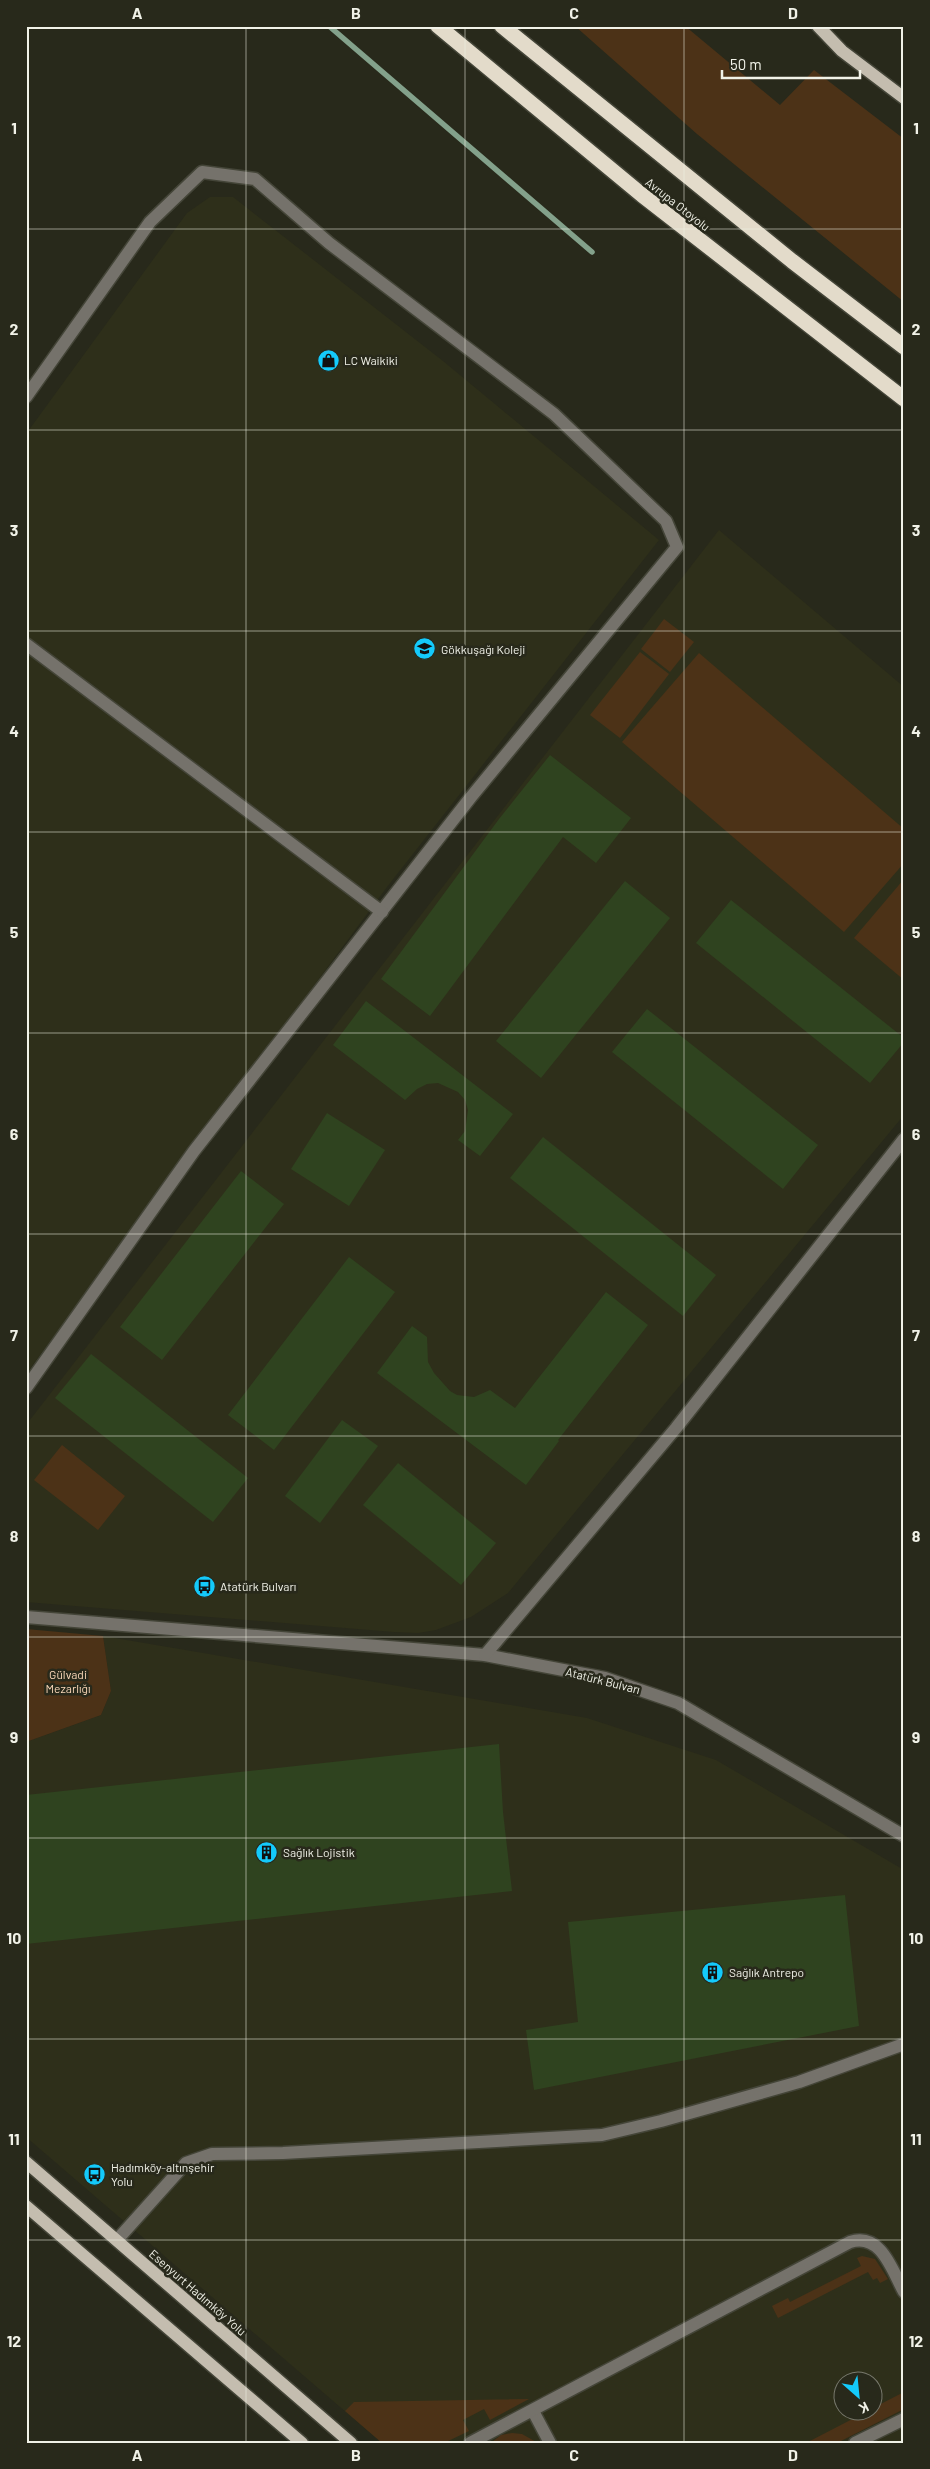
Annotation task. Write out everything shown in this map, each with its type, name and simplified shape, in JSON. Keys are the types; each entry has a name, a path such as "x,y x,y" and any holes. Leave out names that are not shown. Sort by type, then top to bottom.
{"highway":[{"name":"Avrupa Otoyolu","path":"438,26 642,195 904,399"},
{"name":"Avrupa Otoyolu","path":"502,26 784,256 904,347"}],"main road":[{"path":"818,26 842,51 904,98"},
{"name":"Esenyurt Hadımköy Yolu","path":"26,2162 351,2443"},
{"path":"26,2206 302,2443"}],"street":[{"path":"26,397 150,222 202,172 255,179 329,242 554,414 666,521 677,547 472,797 194,1151 26,1388"},
{"path":"26,644 382,912"},
{"path":"486,1655 676,1428 904,1139"},
{"name":"Atatürk Bulvarı","path":"26,1617 486,1655 605,1678 678,1703 904,1836"},
{"path":"117,2240 186,2163 212,2154 283,2154 602,2135 661,2121 799,2082 904,2044"},
{"path":"470,2443 856,2240 866,2240 878,2246 904,2292"},
{"path":"533,2411 550,2443"},
{"path":"855,2443 904,2419"}],"shaded area":[{"path":"210,197 233,197 443,361 659,540 387,887 26,1374 26,434 187,213"},
{"path":"719,530 904,687 904,1115 508,1593 471,1617 436,1630 418,1633 26,1602 26,1425"},
{"path":"103,1636 587,1718 716,1760 904,1870 904,2443 382,2443 26,2137 26,1742 101,1715 111,1691"}],"green space":[{"path":"575,26 685,26 780,105 814,70 904,139 904,302 697,134"},
{"path":"664,619 694,642 670,672 641,649"},
{"path":"640,652 669,674 620,738 590,715"},
{"path":"699,653 904,829 904,863 844,932 622,742"},
{"path":"904,879 904,980 854,938"},
{"path":"62,1445 125,1496 98,1530 34,1480"},
{"name":"Gülvadi Mezarlığı","path":"26,1629 103,1636 111,1691 101,1715 26,1742"},
{"path":"862,2256 875,2259 888,2279 880,2283 877,2278 873,2280 868,2272 778,2318 772,2306 788,2298 790,2302 861,2266 857,2258"},
{"path":"904,2392 904,2409 882,2420 882,2403"},
{"path":"529,2399 490,2420 484,2409 463,2420 469,2431 444,2443 382,2443 345,2411 354,2402"},
{"path":"847,2422 878,2422 837,2443 806,2443"},
{"path":"522,2434 538,2443 492,2442 501,2435"}],"building":[{"path":"550,755 631,818 596,863 563,837 430,1016 381,979 499,819"},
{"path":"625,881 670,918 541,1078 496,1041"},
{"path":"731,900 904,1038 904,1042 870,1083 696,943"},
{"path":"366,1001 513,1114 480,1156 458,1140 465,1131 468,1110 465,1100 458,1092 438,1083 427,1084 417,1089 405,1100 333,1045"},
{"path":"647,1009 818,1145 783,1189 612,1052"},
{"path":"327,1113 385,1150 349,1206 291,1169"},
{"path":"543,1137 716,1275 683,1316 510,1178"},
{"path":"241,1171 284,1204 162,1360 120,1327"},
{"path":"349,1257 395,1292 274,1450 228,1415"},
{"path":"606,1292 648,1325 558,1440 526,1485 377,1373 412,1326 427,1337 428,1362 434,1373 450,1391 457,1395 474,1397 490,1390 515,1408"},
{"path":"91,1354 248,1478 213,1522 55,1398"},
{"path":"342,1420 378,1446 320,1523 285,1496"},
{"path":"398,1463 496,1543 461,1585 363,1505"},
{"name":"Sağlık Lojistik","path":"499,1744 503,1812 512,1891 26,1944 26,1795"},
{"name":"Sağlık Antrepo","path":"845,1895 859,2026 534,2090 526,2030 578,2022 568,1922"}],"waterway":[{"path":"329,26 592,252"}],"place":[{"name":"LC Waikiki","path":"328,360"},
{"name":"Gökkuşağı Koleji","path":"425,649"},
{"name":"Atatürk Bulvarı","path":"204,1586"},
{"name":"Sağlık Lojistik","path":"267,1852"},
{"name":"Sağlık Antrepo","path":"713,1972"},
{"name":"Hadımköy-altınşehir Yolu","path":"95,2174"}]}
